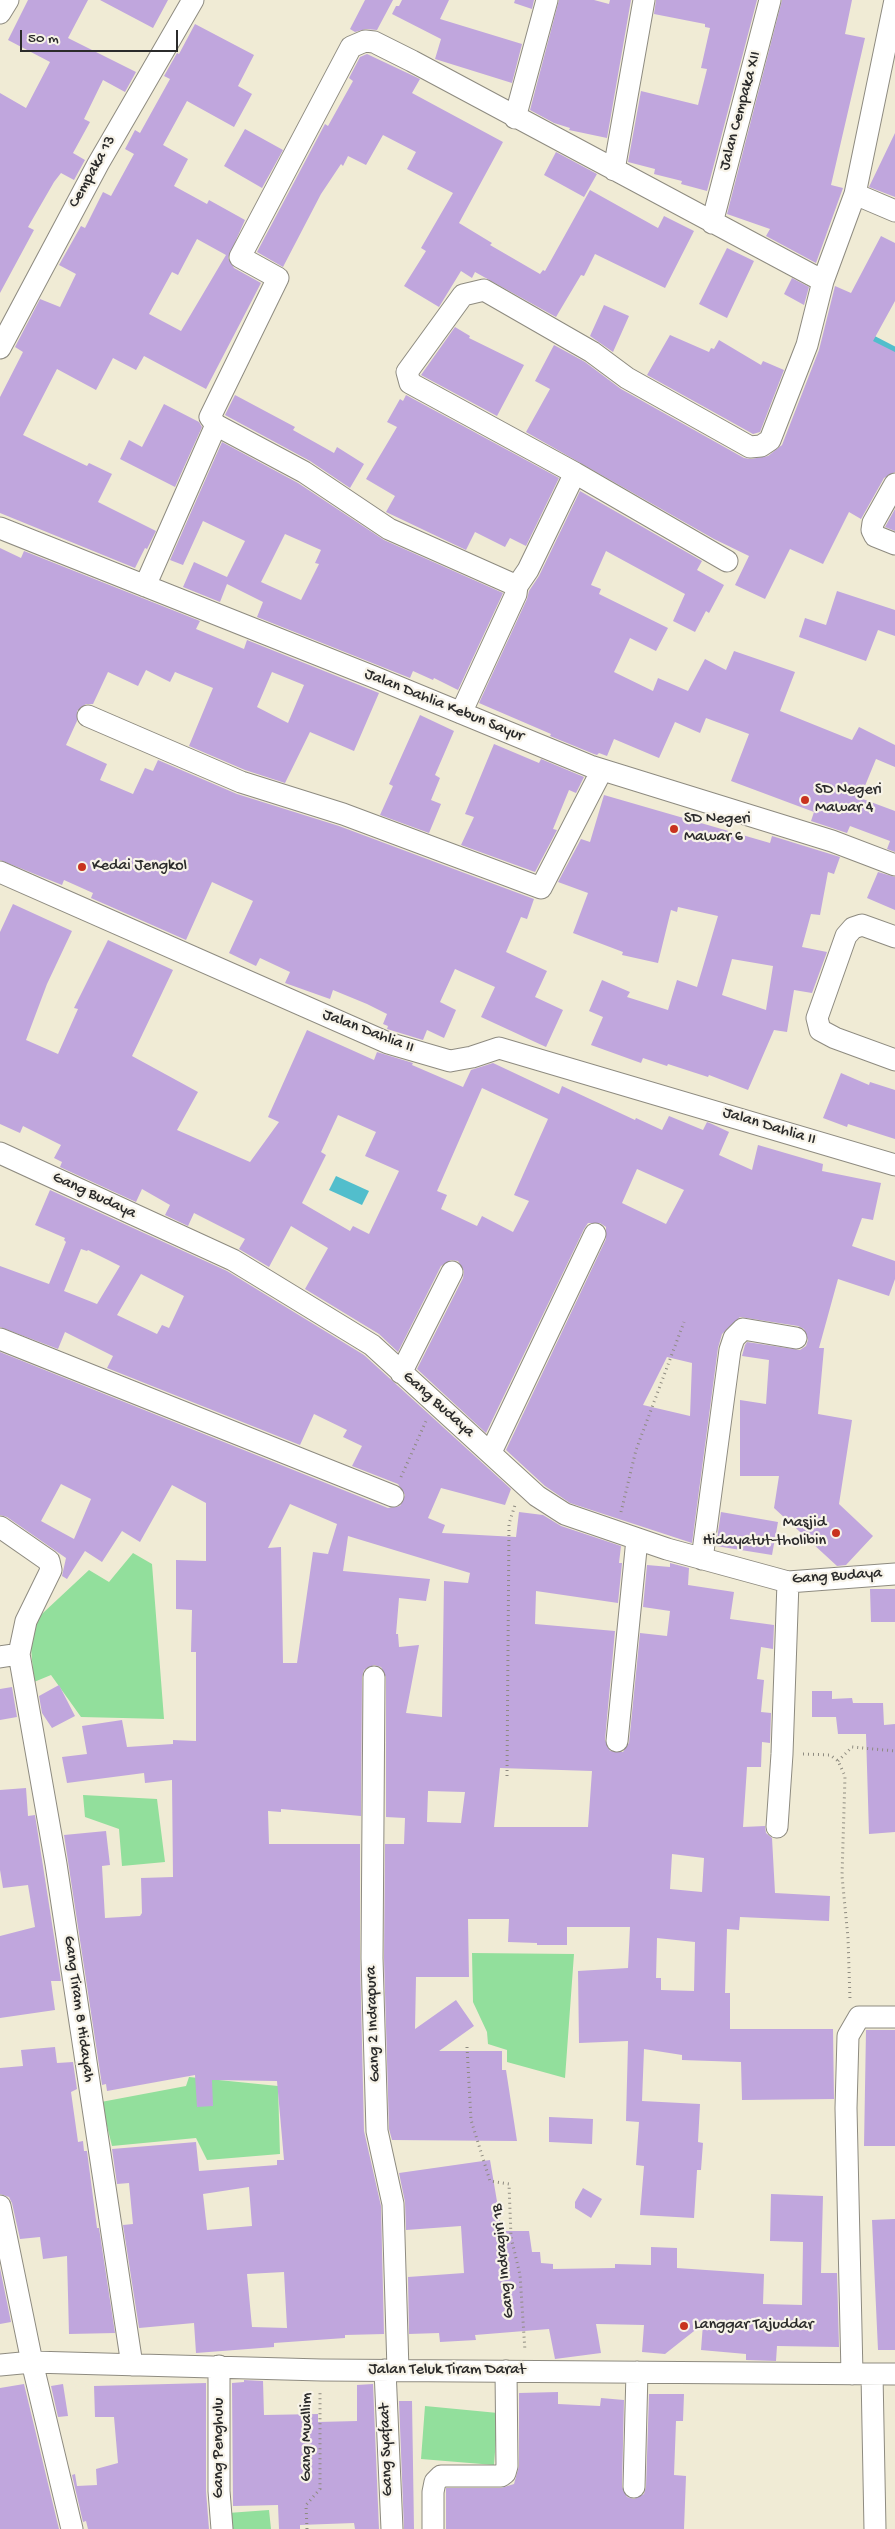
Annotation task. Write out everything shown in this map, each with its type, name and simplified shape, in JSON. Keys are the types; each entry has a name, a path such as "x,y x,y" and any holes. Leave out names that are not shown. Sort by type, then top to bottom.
{"street":[{"path":"0,13 8,0"},
{"name":"Cempaka 13","path":"0,348 98,164 193,0"},
{"path":"515,118 547,0"},
{"path":"614,170 644,0"},
{"name":"Jalan Cempaka XII","path":"712,223 770,0"},
{"path":"727,561 575,473 410,383 407,379 407,372 463,296 484,290 592,352 635,382 750,447 761,446 770,440 807,345 824,282 855,194 895,0"},
{"path":"516,586 389,529 304,472 216,425 210,417 278,278 240,257 351,47 365,41 374,42 824,282"},
{"path":"855,194 895,211"},
{"path":"145,586 216,425"},
{"path":"462,713 516,594 516,586 528,570 575,473"},
{"path":"895,484 873,522 872,530 875,536 895,544"},
{"name":"Jalan Dahlia Kebun Sayur","path":"0,528 602,770 832,841 895,865"},
{"path":"88,716 241,782 343,814 541,888 602,770"},
{"name":"Jalan Dahlia II","path":"0,872 388,1043 450,1061 500,1048 895,1164"},
{"path":"895,936 862,925 853,928 846,936 817,1018 820,1030 835,1038 895,1060"},
{"name":"Gang Budaya","path":"0,1153 233,1260 372,1345 491,1452 522,1483 537,1496 566,1514 702,1559 788,1582 895,1574"},
{"path":"491,1452 595,1234"},
{"path":"402,1372 452,1272"},
{"path":"702,1559 730,1350 734,1338 743,1329 796,1338"},
{"path":"0,1339 393,1496"},
{"path":"0,1527 49,1561 51,1570 10,1655"},
{"path":"617,1741 637,1539"},
{"path":"777,1827 782,1754 788,1582"},
{"name":"Gang Tiram 8 Hidayah","path":"10,1655 56,1864 132,2365"},
{"name":"Gang 2 Indrapura","path":"374,1677 372,1958 377,2131 393,2204 391,2370"},
{"path":"875,2529 862,2374 846,2108 848,2036 852,2026 859,2017 864,2015 895,2017"},
{"path":"0,2206 32,2362 72,2529"},
{"name":"Jalan Teluk Tiram Darat","path":"0,2365 32,2362 321,2370 895,2374"},
{"name":"Gang Penghulu","path":"220,2366 219,2491 222,2529"},
{"name":"Gang Syafaat","path":"391,2370 392,2529"},
{"path":"433,2529 433,2492 435,2482 441,2476 501,2476 505,2473 508,2466 516,2371"},
{"path":"634,2487 637,2372"}],"path":[{"path":"617,1532 636,1450 684,1322"},
{"path":"393,1496 434,1401"},
{"path":"507,1776 509,1524 522,1483"},
{"path":"838,1761 852,1747 895,1750"},
{"path":"782,1754 830,1755 838,1761 845,1776 842,1876 848,1938 852,2026"},
{"name":"Gang Indragiri 1B","path":"467,2047 471,2120 490,2181 509,2184 511,2237 520,2275 516,2371"},
{"name":"Gang Muallim","path":"307,2529 306,2505 320,2489 321,2370"}],"green space":[{"path":"133,1553 152,1564 164,1719 81,1717 51,1675 34,1682 29,1626 89,1570 109,1582"},
{"path":"83,1795 157,1799 165,1862 122,1866 119,1829 85,1817"},
{"path":"472,1953 574,1954 565,2078 507,2062 507,2050 488,2044 487,2032 473,2002"},
{"path":"189,2077 278,2086 280,2154 207,2160 196,2138 112,2146 101,2102 186,2086"},
{"path":"425,2406 498,2413 494,2465 421,2459"},
{"path":"269,2510 271,2529 229,2529 228,2513"}],"water":[{"path":"336,1176 369,1191 362,1205 329,1190"}],"building":[{"path":"28,0 88,0 68,38 136,72 125,92 103,80 84,119 90,122 73,153 85,160 74,180 61,173 54,182 28,227 34,230 0,293 0,93 26,108 50,62 8,40"},
{"path":"100,0 168,0 153,28"},
{"path":"365,0 393,0 377,30 366,29 355,32 350,29"},
{"path":"402,0 449,0 440,19 522,44 512,83 435,59 441,39 392,14"},
{"path":"515,0 534,0 532,9 514,3"},
{"path":"559,0 594,0 609,4 610,0 631,0 607,138 569,130 570,128 554,123 530,110"},
{"path":"656,0 757,0 707,191 681,184 682,181 654,174 655,169 628,162 641,91 698,105 707,69 701,68 710,28 705,27 705,24 654,14"},
{"path":"782,0 852,0 845,34 865,38 831,185 843,188 816,263 766,236 770,229 727,214"},
{"path":"195,24 254,55 238,86 252,94 234,127 187,101 163,145 188,159 174,186 207,204 209,200 245,220 228,258 234,268 261,283 206,389 144,356 136,370 113,358 96,390 57,369 23,435 87,466 89,463 112,474 98,502 156,531 135,568 0,513 0,397 23,352 15,347 40,299 60,307 76,274 59,265 81,226 85,228 103,192 111,196 134,154 125,149 135,130 140,133 170,79 164,76 177,53 179,54","holes":["197,239 226,255 181,331 149,314 172,272 178,275"]},
{"path":"367,54 420,79 412,93 503,142 459,223 492,243 490,245 540,274 543,270 545,271 590,190 658,228 664,216 694,231 665,288 595,254 584,276 581,275 556,317 475,272 472,278 461,271 439,307 404,286 426,251 421,248 453,193 407,169 416,152 383,135 366,165 348,156 343,166 341,164 321,194 283,267 257,252 325,124 328,126 353,81 349,78 360,57"},
{"path":"245,129 283,150 262,188 224,166"},
{"path":"895,133 895,197 869,187"},
{"path":"556,152 597,174 584,197 544,175"},
{"path":"881,236 895,243 895,301 873,341 895,352 895,472 884,478 861,519 849,512 823,564 790,549 765,599 735,585 749,556 714,539 526,432 550,389 535,381 554,345 585,362 621,389 744,458 751,459 768,456 782,445 819,350 835,286 851,293"},
{"path":"727,248 754,261 727,318 699,304"},
{"path":"792,278 809,287 804,305 784,294"},
{"path":"604,305 629,316 613,352 590,336"},
{"path":"455,327 470,336 469,338 524,365 497,416 421,375"},
{"path":"670,335 709,352 711,348 714,349 719,340 761,365 763,361 784,370 760,432 753,434 647,375"},
{"path":"235,395 295,427 293,430 334,453 337,447 364,464 350,488 310,461 225,415"},
{"path":"406,395 559,478 526,546 510,538 505,547 475,532 466,550 386,512 395,496 366,479 397,427 387,422 400,399 403,401"},
{"path":"164,404 199,422 202,427 175,487 120,459 129,440 142,447"},
{"path":"222,442 298,483 384,540 503,593 458,690 434,678 433,680 413,671 410,678 257,617 263,602 227,584 220,602 183,587 194,562 227,577 245,541 203,521 183,565 170,560","holes":["285,534 321,550 315,563 319,564 301,600 261,582"]},
{"path":"580,491 702,561 697,570 724,585 709,613 706,611 695,632 673,621 685,594 606,551 591,585 601,589 599,594 668,628 656,651 630,638 614,672 653,691 658,678 688,691 705,659 726,670 734,651 795,672 780,711 852,740 859,727 895,745 895,767 876,759 860,798 895,811 895,852 887,849 890,841 850,826 847,833 811,821 814,812 731,781 749,734 706,718 700,733 675,722 659,758 614,739 607,756 599,753 597,755 594,754 550,736 551,734 479,703 529,591 539,576"},
{"path":"895,509 895,531 885,527"},
{"path":"0,548 21,558 24,551 200,621 196,629 244,649 247,640 379,693 354,751 310,732 285,783 245,770 189,746 213,688 175,672 170,682 146,670 138,686 108,672 93,704 86,704 77,711 77,721 66,745 107,764 100,780 133,794 145,768 153,771 158,760 237,794 339,826 534,899 527,919 521,917 506,952 547,971 535,997 563,1010 546,1047 481,1017 495,987 455,969 440,1002 456,1010 444,1038 427,1030 423,1040 387,1029 388,1026 383,1024 387,1014 367,1004 333,990 330,999 285,983 290,972 260,958 256,966 229,953 253,901 212,882 186,940 91,898 93,893 64,880 62,885 0,860","holes":["272,672 304,685 288,723 257,707"]},
{"path":"837,591 895,610 895,636 878,630 866,661 799,637 805,618 826,625"},
{"path":"420,715 454,731 435,775 440,778 431,800 441,804 429,833 380,815 393,786 389,784"},
{"path":"494,744 539,763 541,759 584,777 576,793 569,790 553,829 557,830 535,872 461,845 474,817 465,814"},
{"path":"604,795 770,843 772,836 840,857 834,874 828,872 820,915 811,914 802,947 827,952 812,993 794,990 787,1032 774,1030 748,1090 709,1075 708,1077 643,1058 641,1063 591,1045 603,1017 589,1011 602,980 630,992 627,997 668,1010 677,980 697,987 718,916 678,907 677,912 671,910 658,963 622,955 623,952 573,933 588,893 558,882 581,839 590,842","holes":["732,959 773,966 766,1010 722,995"]},
{"path":"878,872 895,877 895,910 867,898"},
{"path":"13,904 72,931 47,984 26,1040 58,1054 78,1009 74,1008 108,940 173,970 132,1056 198,1092 177,1130 250,1162 279,1122 268,1117 307,1030 374,1060 377,1052 413,1063 412,1065 463,1087 471,1070 493,1063 559,1094 562,1086 635,1120 636,1118 662,1130 669,1116 703,1130 707,1122 729,1132 719,1155 752,1170 758,1145 823,1164 822,1171 881,1183 873,1220 862,1218 852,1246 895,1261 895,1279 889,1296 838,1279 819,1348 824,1348 818,1414 852,1420 839,1504 873,1536 846,1565 837,1566 774,1508 779,1476 740,1476 740,1400 766,1404 769,1360 742,1356 745,1345 747,1342 800,1350 806,1346 808,1340 804,1329 798,1326 740,1317 722,1334 718,1348 692,1543 570,1503 545,1486 506,1450 606,1239 606,1227 600,1223 588,1223 584,1229 486,1433 417,1369 463,1278 464,1271 458,1261 451,1260 441,1266 398,1352 379,1334 305,1289 328,1248 291,1226 269,1267 239,1249 245,1239 194,1213 188,1226 165,1215 170,1205 142,1189 136,1202 60,1167 62,1162 54,1158 61,1145 23,1126 20,1133 0,1124 0,932","holes":["482,1088 548,1119 514,1195 529,1201 513,1232 482,1216 477,1226 441,1209 447,1195 437,1191","338,1115 376,1132 365,1156 399,1171 369,1234 353,1226 350,1231 302,1203 326,1155 321,1152","637,1169 684,1190 666,1224 622,1203","667,1357 692,1363 690,1416 643,1405"]},
{"path":"841,1073 869,1085 870,1082 895,1090 895,1139 848,1124 847,1127 823,1118"},
{"path":"50,1190 227,1271 364,1355 511,1489 505,1505 441,1488 428,1518 445,1525 442,1533 516,1537 519,1512 543,1515 561,1526 621,1546 619,1563 622,1563 618,1603 536,1591 535,1624 615,1631 605,1740 610,1751 623,1752 629,1743 640,1633 667,1636 670,1611 643,1607 647,1565 670,1567 670,1563 689,1568 688,1585 734,1592 730,1619 774,1625 773,1649 761,1647 757,1679 764,1680 761,1712 771,1713 770,1743 762,1742 761,1767 747,1767 743,1827 765,1826 766,1833 772,1838 775,1893 830,1896 829,1921 740,1917 739,1930 727,1929 725,1993 730,1993 730,2029 833,2029 834,2099 742,2100 741,2062 682,2060 682,2055 644,2049 642,2101 700,2104 698,2142 703,2143 701,2170 697,2170 694,2218 640,2215 644,2166 636,2165 639,2122 626,2121 628,2041 579,2043 578,1971 628,1968 630,1927 567,1927 567,1945 537,1945 537,1943 508,1942 509,1919 468,1919 469,1977 416,1977 415,2029 456,2000 474,2026 439,2051 502,2051 502,2070 506,2070 517,2141 392,2140 389,2129 384,1958 385,1844 404,1844 405,1818 386,1817 386,1677 381,1667 374,1665 364,1670 362,1677 361,1816 281,1809 281,1812 268,1811 269,1844 360,1844 360,1958 364,2131 381,2206 384,2334 345,2335 345,2338 274,2343 274,2347 196,2353 194,2323 139,2328 123,2225 133,2224 129,2183 117,2184 112,2149 196,2142 199,2171 277,2165 277,2160 284,2160 277,2081 212,2080 213,2106 197,2107 195,2075 107,2091 106,2084 102,2085 64,1835 106,1831 110,1865 102,1866 105,1918 140,1916 142,1913 141,1878 173,1877 172,1780 145,1783 144,1773 67,1783 62,1757 87,1754 82,1726 122,1720 127,1747 173,1744 173,1740 196,1741 196,1652 191,1652 192,1610 176,1609 176,1560 206,1561 206,1503 172,1485 140,1542 122,1531 102,1562 85,1551 67,1579 62,1576 66,1558 7,1517 0,1515 0,1352 388,1508 400,1506 405,1495 398,1484 352,1466 362,1446 343,1437 347,1430 314,1414 300,1445 107,1368 113,1356 65,1332 58,1349 0,1327 0,1266 49,1284 66,1242 65,1238 35,1225","holes":["81,1249 88,1250 120,1266 97,1304 64,1291","141,1274 184,1296 169,1328 162,1325 157,1334 117,1315","61,1484 91,1499 74,1539 41,1521","290,1504 337,1524 328,1554 313,1552 297,1663 283,1663 281,1547 268,1548","348,1536 470,1573 468,1583 444,1581 442,1717 406,1713 419,1645 399,1647 398,1634 396,1634 399,1598 426,1601 430,1579 343,1571","500,1768 592,1771 588,1827 494,1827","428,1791 465,1792 461,1823 427,1822","672,1854 704,1858 702,1892 670,1889","657,1938 695,1942 694,1991 661,1990 661,1978 656,1978","249,2187 252,2226 207,2230 203,2194","284,2272 287,2328 252,2327 247,2274"]},
{"path":"721,1512 778,1522 772,1555 716,1546"},
{"path":"870,1589 895,1589 895,1622 871,1622"},
{"path":"59,1685 75,1716 52,1728 42,1713 39,1696"},
{"path":"12,1687 17,1717 0,1720 0,1689"},
{"path":"812,1691 832,1691 832,1699 852,1698 853,1703 883,1703 884,1725 895,1724 895,1832 869,1834 866,1734 838,1734 836,1717 812,1717"},
{"path":"26,1788 28,1816 35,1815 61,1981 51,1981 55,2010 0,2018 0,1936 35,1927 28,1885 3,1888 0,1870 0,1790"},
{"path":"866,2030 895,2030 895,2146 864,2146"},
{"path":"55,2047 57,2063 73,2062 77,2089 71,2092 78,2142 83,2141 84,2151 87,2151 97,2228 99,2228 115,2333 69,2334 67,2256 43,2259 40,2237 20,2239 12,2203 9,2197 0,2194 0,2068 23,2066 21,2050"},
{"path":"549,2117 593,2119 592,2144 549,2142"},
{"path":"490,2160 502,2231 529,2231 532,2252 540,2252 541,2263 553,2264 553,2269 615,2268 615,2264 651,2265 651,2247 677,2248 677,2268 764,2274 763,2304 802,2305 803,2242 770,2241 771,2194 823,2196 821,2273 837,2273 839,2347 777,2346 776,2361 746,2360 746,2354 701,2350 703,2324 665,2354 642,2352 644,2325 596,2324 601,2353 555,2359 549,2329 475,2335 476,2340 440,2342 439,2333 409,2334 408,2277 464,2273 461,2226 406,2230 405,2202 399,2173"},
{"path":"583,2188 602,2199 591,2218 575,2208 575,2202"},
{"path":"895,2219 895,2350 878,2350 872,2220"},
{"path":"0,2268 11,2322 0,2324"},
{"path":"244,2380 263,2381 264,2415 318,2414 318,2422 357,2421 357,2385 373,2384 379,2529 355,2529 354,2523 300,2525 300,2529 279,2529 278,2505 233,2506 232,2383 244,2382"},
{"path":"206,2383 206,2491 209,2529 88,2529 86,2521 83,2522 72,2475 75,2474 77,2486 97,2485 96,2469 118,2463 114,2417 95,2417 94,2386"},
{"path":"24,2384 59,2529 0,2529 0,2388"},
{"path":"63,2384 68,2416 58,2417 51,2386"},
{"path":"558,2392 558,2404 600,2406 601,2398 624,2400 622,2487 627,2497 634,2499 644,2494 646,2487 649,2394 684,2394 683,2421 676,2421 674,2475 686,2476 684,2529 446,2529 446,2488 501,2488 514,2484 519,2466 519,2393"},
{"path":"399,2401 412,2401 414,2529 404,2529"}],"waterway":[{"path":"868,336 895,350"}],"place":[{"name":"SD Negeri Mawar 4","path":"805,800"},
{"name":"SD Negeri Mawar 6","path":"674,829"},
{"name":"Kedai Jengkol","path":"82,867"},
{"name":"Masjid Hidayatut-tholibin","path":"836,1533"},
{"name":"Langgar Tajuddar","path":"684,2326"}]}
